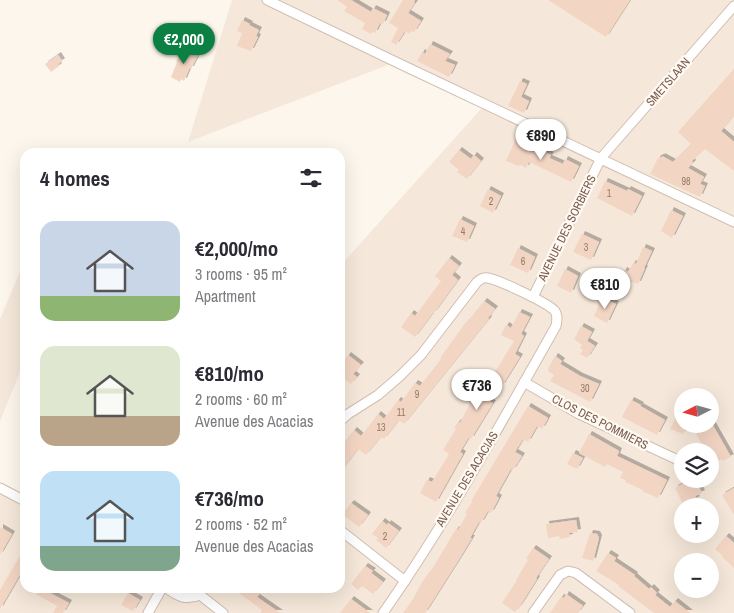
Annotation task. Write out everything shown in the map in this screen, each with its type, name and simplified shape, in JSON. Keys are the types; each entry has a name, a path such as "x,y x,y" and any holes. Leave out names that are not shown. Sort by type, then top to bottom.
{"street":[{"path":"267,0 398,64 734,222"},
{"name":"SMETSLAAN","path":"601,158 734,6"},
{"name":"AVENUE DES SORBIERS","path":"533,297 601,158"},
{"path":"345,417 378,395 421,355 481,278 499,282 533,297"},
{"name":"AVENUE DES ACACIAS","path":"382,613 405,581 458,496 556,326 557,316 554,309 533,297"},
{"name":"CLOS DES POMMIERS","path":"524,382 579,414 674,458"},
{"path":"0,488 20,498"},
{"path":"345,534 405,581"},
{"path":"533,613 560,574 568,571 576,573 630,613"},
{"path":"148,613 161,593"},
{"path":"173,593 180,597 193,598 199,593"},
{"path":"203,593 223,613"}],"shaded area":[{"path":"232,0 734,0 734,613 0,613 0,482 20,492 20,593 345,593 345,260 489,100 401,60 188,142"},
{"path":"20,272 20,372 0,421 0,319"}],"building":[{"path":"337,0 351,0 371,12 373,8 387,15 383,24 380,23 375,33 372,32 371,34 362,29 365,23 344,11 347,7"},
{"path":"403,0 415,0 408,13 421,21 414,32 411,31 409,34 405,31 396,45 391,42 398,28 389,23"},
{"path":"548,0 630,0 606,37"},
{"path":"242,20 259,30 256,36 258,37 251,51 237,46 242,33 237,31"},
{"path":"430,44 450,54 445,61 455,65 449,77 417,61 422,52 425,54"},
{"path":"183,48 198,55 184,81 181,79 180,82 171,77"},
{"path":"58,55 62,61 51,72 45,64"},
{"path":"734,69 734,116 721,131 734,142 734,171 705,149 692,161 693,163 688,168 704,177 700,184 705,186 700,197 650,174 658,158 662,156 673,162 691,144 678,132"},
{"path":"520,81 527,84 521,97 529,101 524,113 508,106"},
{"path":"516,138 524,142 523,146 541,155 542,151 551,155 549,158 563,164 565,159 579,166 571,182 529,162 526,168 506,161"},
{"path":"459,150 471,159 474,155 481,161 467,179 457,172 459,170 449,162"},
{"path":"605,181 642,196 632,216 597,198"},
{"path":"488,189 501,196 493,213 480,206"},
{"path":"671,210 683,216 672,238 661,231"},
{"path":"460,219 474,226 467,242 452,236"},
{"path":"582,234 599,242 591,260 573,252"},
{"path":"643,247 652,251 638,284 620,278 624,270 628,272 633,263 636,264"},
{"path":"518,248 535,257 528,273 510,265"},
{"path":"449,258 459,266 452,275 458,280 415,337 401,327 411,313 415,316 441,281 435,276"},
{"path":"565,269 578,276 571,293 557,286"},
{"path":"601,297 616,304 607,323 594,316"},
{"path":"484,301 495,309 489,319 404,424 399,420 384,439 381,437 366,455 358,449 345,466 345,441 354,430 361,436 378,414 384,419 398,400 401,402 415,383 420,386"},
{"path":"519,312 530,317 521,334 524,336 515,354 520,357 502,386 500,384 490,402 493,403 471,439 469,437 460,452 463,454 436,502 420,493 427,480 432,482 449,454 443,450 456,429 454,428 458,422 460,423 475,393 479,395 488,383 514,341 501,335 506,325 511,328"},
{"path":"581,326 592,332 587,341 595,346 587,358 580,354 583,350 580,348 582,345 574,339"},
{"path":"348,355 361,365 353,374 357,377 351,384 345,380 345,359"},
{"path":"555,356 562,361 560,364 580,376 599,384 590,402 550,381 554,375 548,369"},
{"path":"631,400 665,420 657,435 622,417"},
{"path":"528,406 548,418 542,429 537,426 528,442 523,439 515,452 522,456 513,470 511,469 496,496 499,498 491,513 488,511 481,523 479,522 470,538 472,538 425,613 403,613 456,529 458,530 467,514 465,513 471,501"},
{"path":"674,421 674,431 670,429"},
{"path":"696,433 717,433 731,457 723,461 722,459 719,460 719,443 701,443"},
{"path":"589,434 619,451 617,456 667,480 658,498 625,482 626,480 620,478 623,472 607,464 605,467 579,453"},
{"path":"573,453 583,458 577,469 567,464"},
{"path":"675,488 699,488 702,493 695,496 696,498 680,498"},
{"path":"734,488 734,515 722,495"},
{"path":"351,503 368,515 359,527 345,516 345,510"},
{"path":"576,520 578,532 569,533 570,537 560,539 559,536 548,538 546,524"},
{"path":"382,521 399,531 386,548 372,534"},
{"path":"0,527 12,534 0,555"},
{"path":"590,533 597,534 599,538 593,561 582,558"},
{"path":"726,536 734,543 734,568 715,549"},
{"path":"533,548 549,559 515,612 502,603 517,580 528,560 526,558"},
{"path":"608,553 616,558 614,561 635,575 649,589 651,587 657,593 655,595 670,607 675,601 690,613 654,613 619,585 596,571"},
{"path":"20,556 20,575 0,609 0,590"},
{"path":"365,566 373,571 371,573 383,582 373,594 362,586 358,590 351,584"},
{"path":"50,593 69,603 63,613 53,613 57,606 36,594"},
{"path":"128,593 140,600 133,611 121,605"},
{"path":"239,593 261,593 257,597 280,613 260,613 262,610"},
{"path":"566,594 583,606 578,613 550,613 561,597 564,598"},
{"path":"351,599 370,613 340,613"}]}
